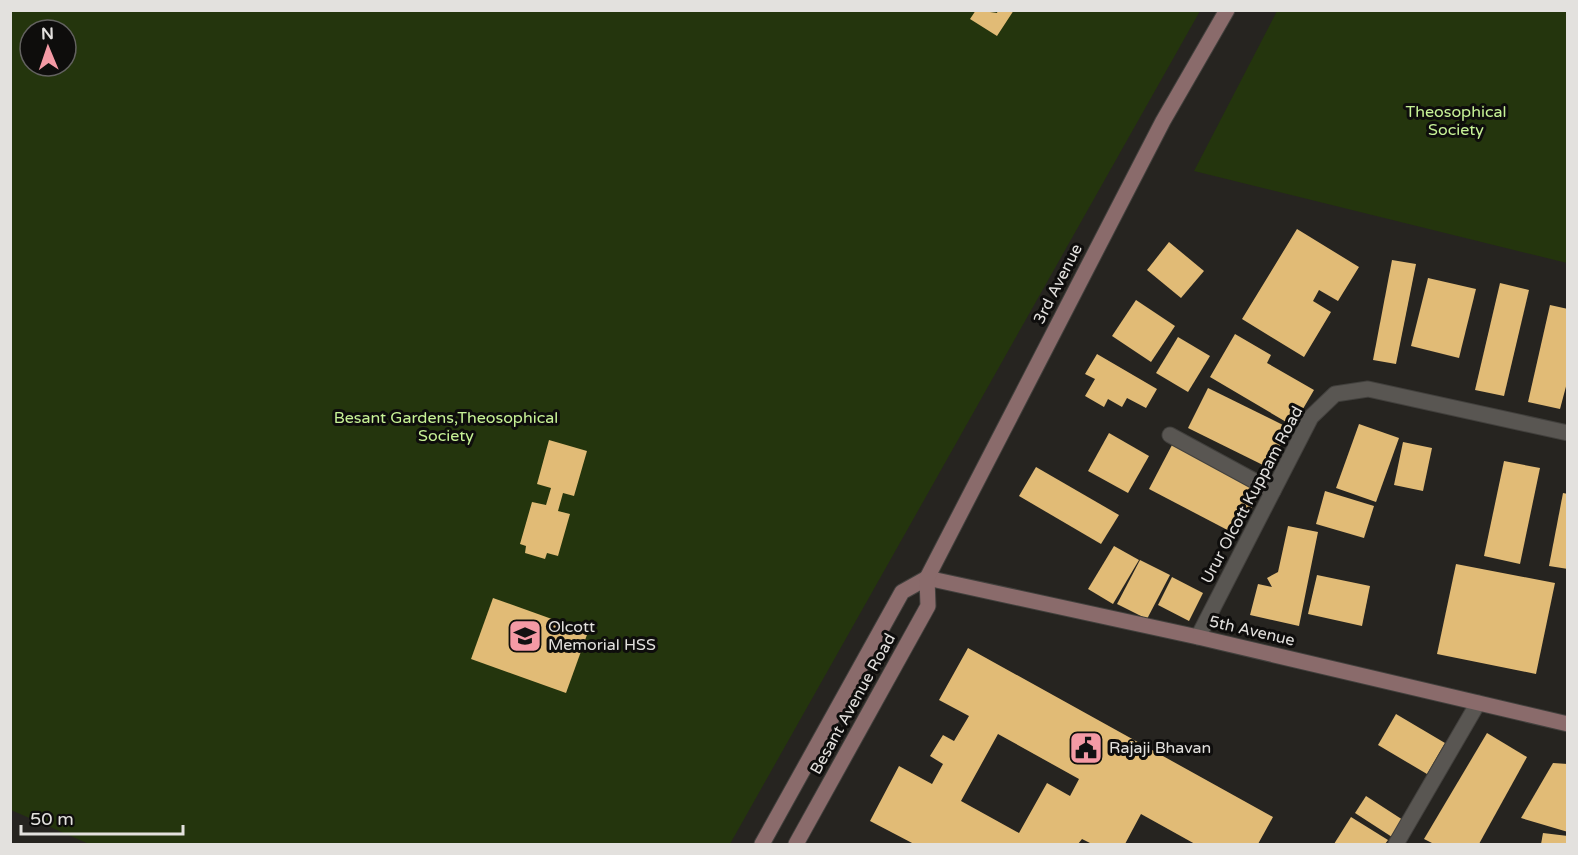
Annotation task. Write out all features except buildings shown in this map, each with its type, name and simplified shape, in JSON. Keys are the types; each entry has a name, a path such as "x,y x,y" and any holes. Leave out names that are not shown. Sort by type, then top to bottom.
{"main road":[{"name":"3rd Avenue","path":"927,578 1163,121 1227,10"},
{"name":"5th Avenue","path":"927,578 1198,637 1568,724"},
{"path":"762,844 902,592 927,578"},
{"name":"Besant Avenue Road","path":"796,844 928,606 927,578"}],"street":[{"name":"Urur Olcott Kuppam Road","path":"1198,637 1311,417 1335,394 1351,389 1386,391 1568,433"},
{"path":"1170,435 1273,491"},
{"path":"1396,844 1478,703"}],"green space":[{"name":"Besant Gardens,Theosophical Society","path":"11,11 1200,11 730,844 89,844 11,810"},
{"name":"Theosophical Society","path":"1277,11 1567,11 1567,263 1194,171"}],"place":[{"name":"Olcott Memorial HSS","path":"525,636"},
{"name":"Rajaji Bhavan","path":"1086,748"}]}
